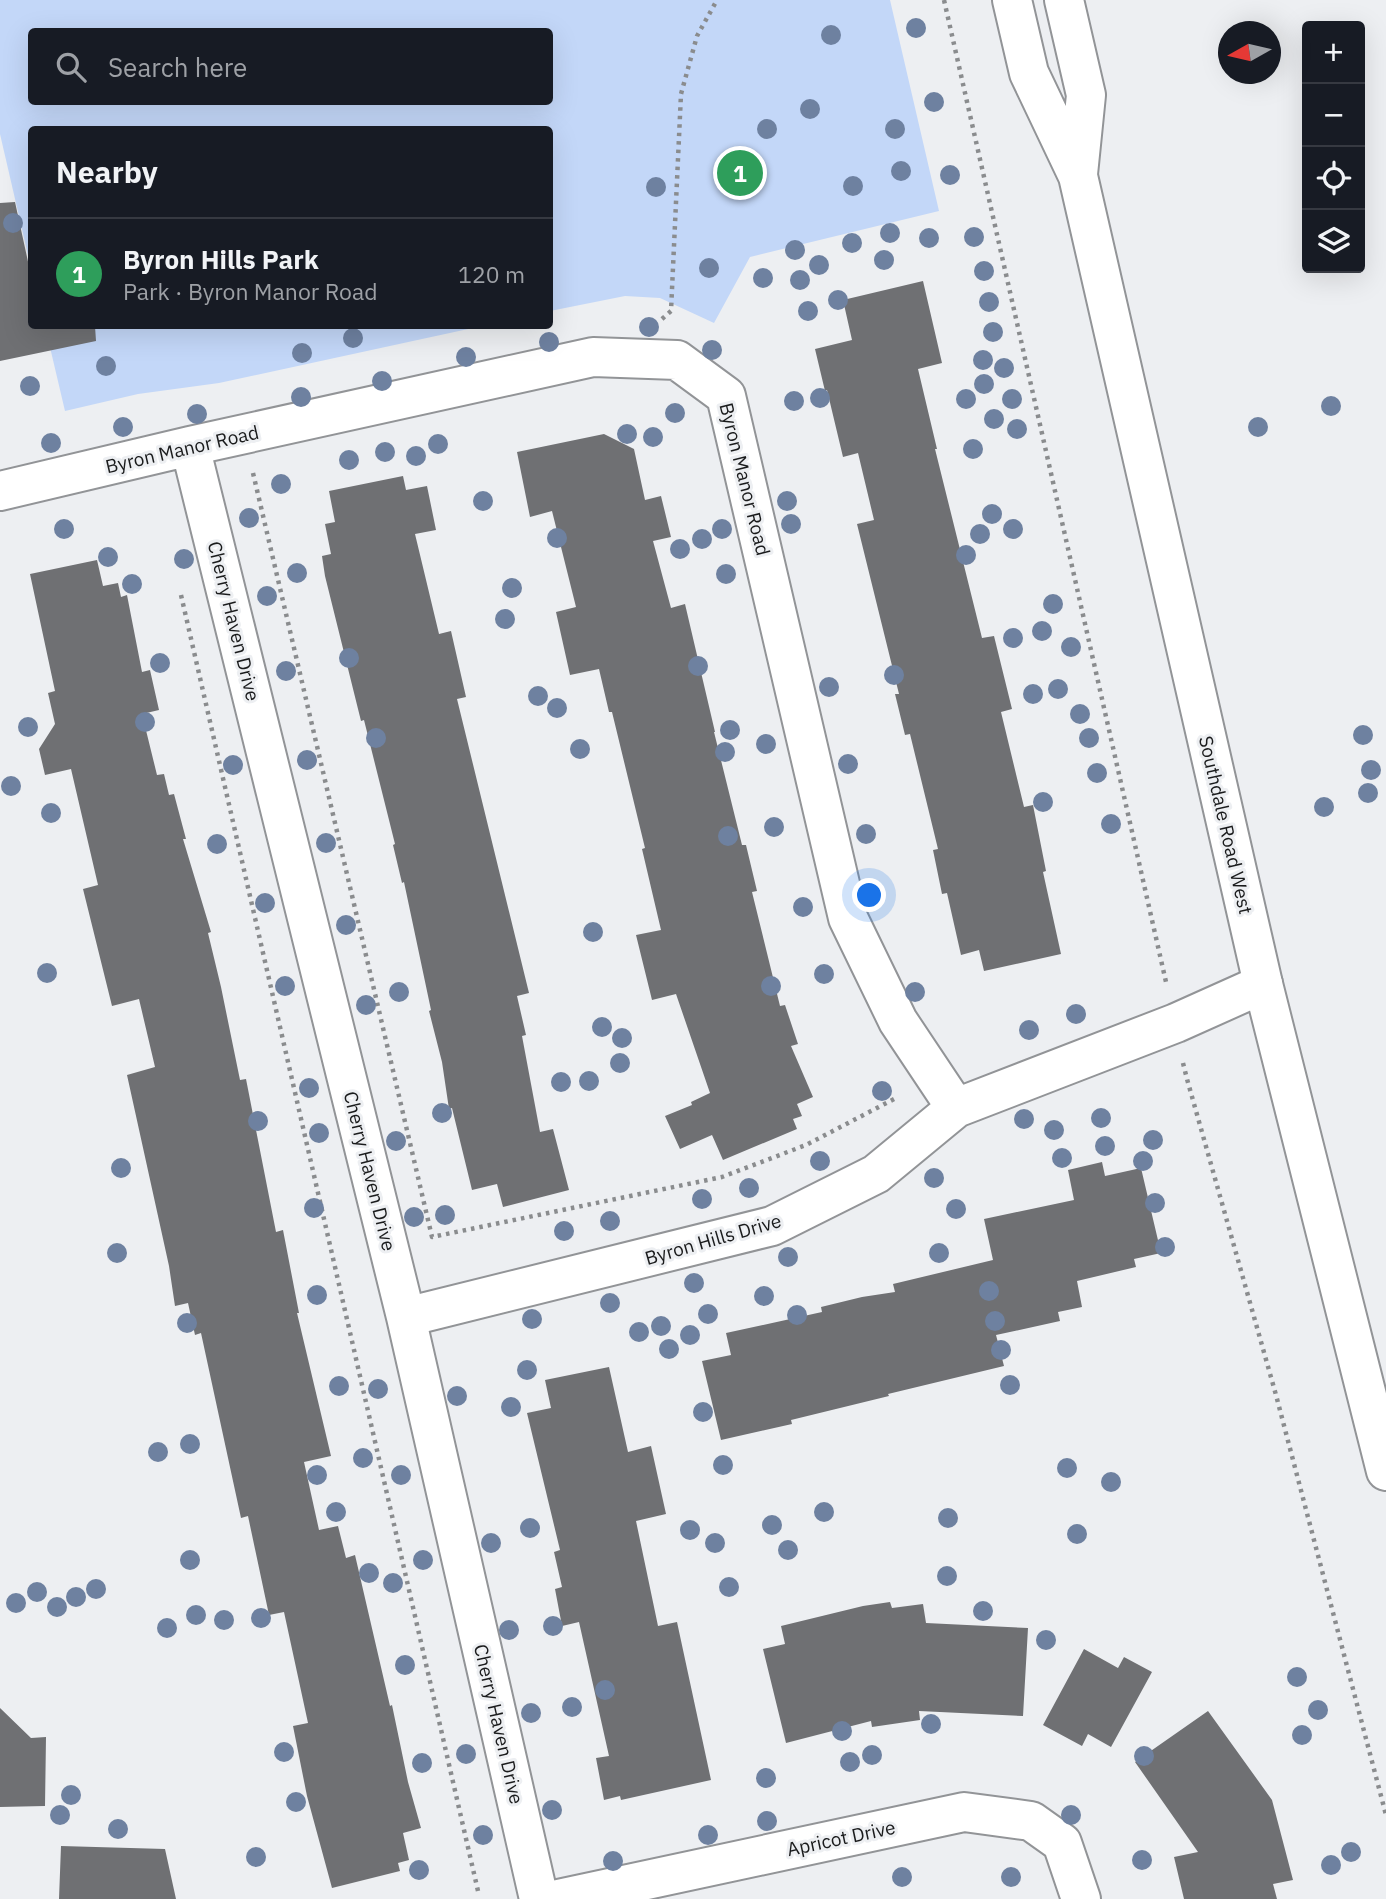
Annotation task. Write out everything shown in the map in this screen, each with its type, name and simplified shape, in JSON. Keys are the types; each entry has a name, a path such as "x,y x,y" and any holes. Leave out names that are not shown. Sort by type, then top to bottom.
{"street":[{"name":"Southdale Road West","path":"1012,0 1029,74 1078,176 1262,984 1386,1471"},
{"name":"Southdale Road West","path":"1064,0 1086,95 1078,176"},
{"name":"Byron Manor Road","path":"0,491 593,357 677,360 726,396 848,918 898,1021 956,1108"},
{"name":"Cherry Haven Drive","path":"190,446 406,1317 539,1899"},
{"name":"Byron Hills Drive","path":"406,1317 772,1226 876,1174 956,1108 1176,1023 1262,984"},
{"name":"Apricot Drive","path":"558,1899 964,1812 1031,1821 1062,1843 1081,1899"}],"path":[{"path":"661,319 671,310 681,94 697,36 717,0"},
{"path":"944,0 1166,983"},
{"path":"242,435 432,1237 722,1177 806,1145 896,1098"},
{"path":"180,590 478,1891"},
{"path":"1186,1079 1276,1395 1386,1815"}],"shaded area":[{"path":"0,0 890,0 939,211 750,257 714,323 660,298 625,296 553,310 553,126 28,126 28,255 0,134"},
{"path":"46,329 468,329 219,383 138,394 65,411"}],"building":[{"path":"15,202 28,262 28,329 95,329 96,341 0,361 0,203"},
{"path":"923,281 942,363 918,369 982,638 994,636 1012,709 1001,712 1024,807 1033,805 1046,871 1043,872 1061,954 984,971 979,950 961,955 947,893 942,894 933,850 938,849 910,734 905,735 895,694 899,694 857,524 874,520 858,453 843,457 815,349 852,340 843,300"},
{"path":"604,434 634,449 645,500 661,496 671,537 653,541 671,608 685,604 742,845 746,845 757,891 752,892 780,1006 785,1005 798,1044 791,1046 813,1097 797,1104 802,1116 793,1119 797,1129 723,1160 712,1135 680,1149 665,1116 692,1105 691,1102 710,1093 676,994 652,1000 636,935 661,930 642,849 645,848 612,712 609,712 599,669 570,675 556,612 576,607 552,511 530,517 517,452"},
{"path":"403,476 406,490 427,486 436,530 415,534 439,634 451,631 466,697 457,699 529,993 517,996 526,1035 522,1036 540,1132 553,1129 569,1190 503,1207 497,1184 472,1190 452,1108 449,1109 442,1062 429,1011 431,1010 404,882 402,883 364,720 361,721 322,556 331,554 325,524 335,522 329,491"},
{"path":"97,560 103,586 118,583 121,597 127,595 142,672 150,670 159,710 142,714 157,775 164,774 169,795 174,794 186,839 183,839 211,932 208,933 240,1080 246,1079 276,1232 283,1230 297,1313 331,1456 304,1462 319,1530 338,1526 346,1558 355,1555 421,1828 403,1833 409,1860 398,1863 400,1871 332,1888 307,1796 293,1726 308,1723 284,1612 269,1615 248,1516 241,1518 201,1333 195,1335 188,1303 175,1306 169,1266 127,1075 155,1067 139,999 112,1006 83,889 98,885 71,769 45,775 39,749 55,724 48,693 55,691 30,574"},
{"path":"1102,1162 1105,1176 1141,1168 1161,1253 1134,1259 1136,1267 1077,1281 1082,1307 1058,1312 1060,1321 996,1335 1004,1366 791,1420 792,1424 721,1440 702,1361 731,1355 726,1333 822,1312 821,1307 895,1292 893,1284 993,1260 984,1219 1074,1200 1068,1170"},
{"path":"609,1367 628,1452 651,1446 666,1514 636,1521 658,1626 677,1622 711,1780 621,1800 620,1796 604,1800 596,1758 609,1756 579,1622 562,1626 555,1589 562,1587 554,1552 560,1550 527,1413 551,1408 545,1380"},
{"path":"890,1602 892,1608 923,1604 926,1623 1028,1628 1023,1716 919,1711 920,1720 872,1727 871,1721 786,1743 763,1649 785,1644 781,1626"},
{"path":"1084,1649 1118,1668 1124,1657 1152,1672 1111,1747 1088,1734 1082,1746 1043,1725"},
{"path":"0,1708 31,1738 46,1737 45,1806 0,1807"},
{"path":"1208,1711 1272,1800 1293,1880 1273,1884 1277,1899 1184,1899 1174,1857 1198,1852 1135,1762"},
{"path":"61,1846 165,1849 176,1899 59,1899"}],"place":[{"name":"Byron Hills Park","path":"740,173"}]}
